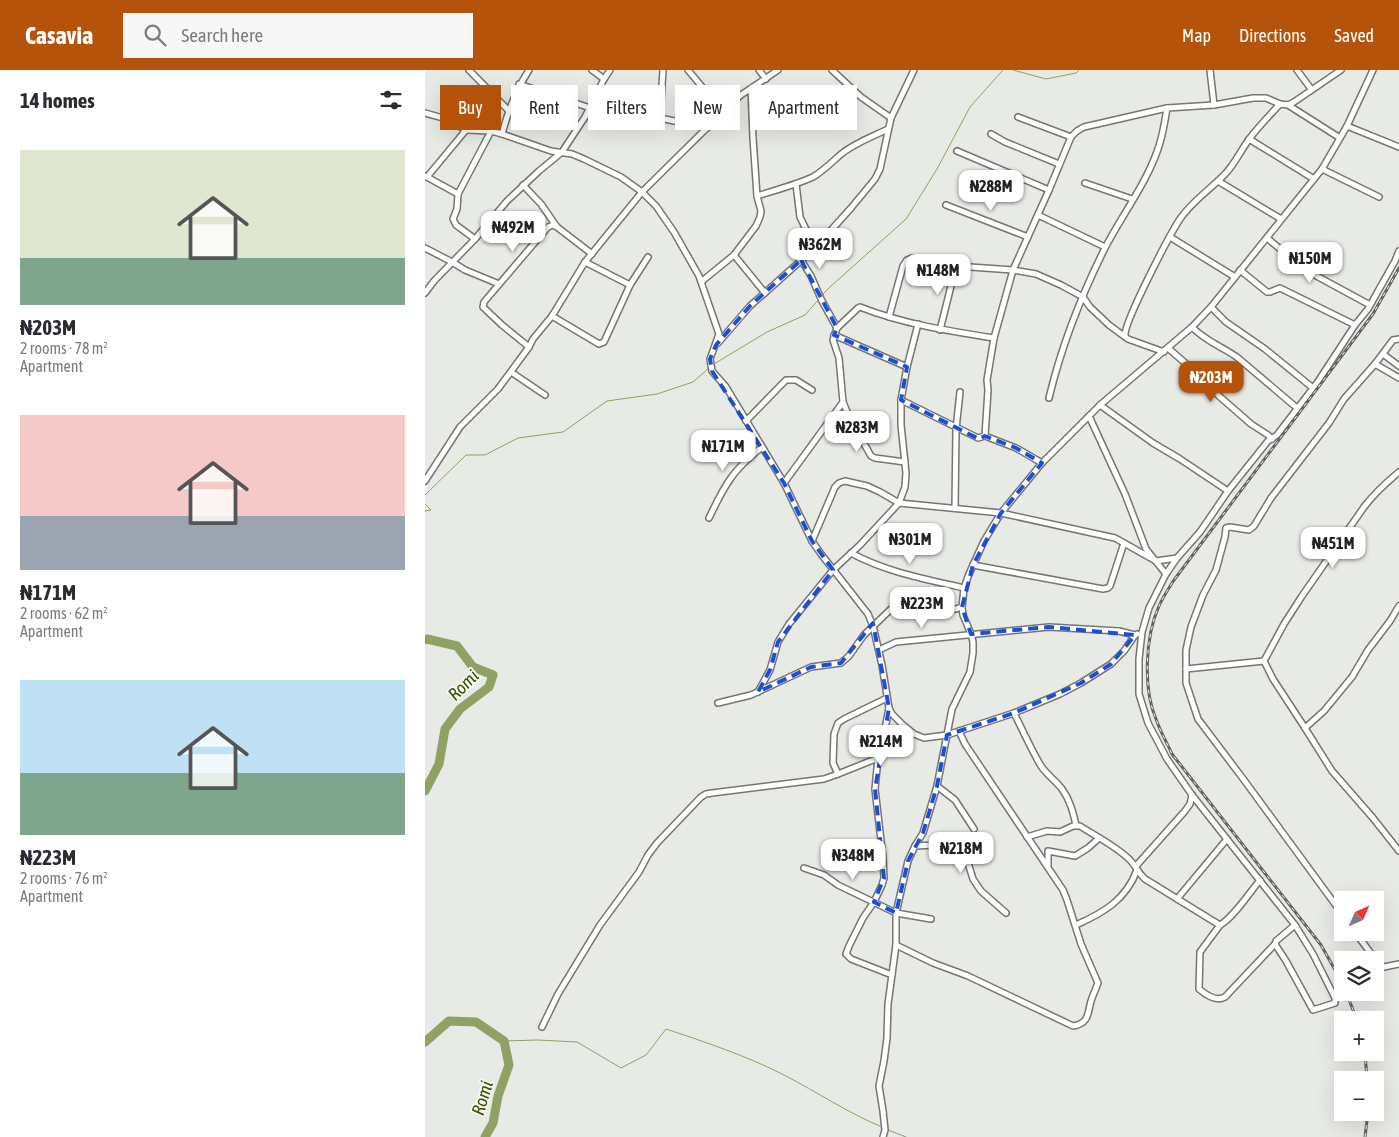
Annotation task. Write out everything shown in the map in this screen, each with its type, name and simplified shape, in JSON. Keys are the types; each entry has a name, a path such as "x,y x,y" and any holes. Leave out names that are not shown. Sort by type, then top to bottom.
{"street":[{"path":"469,70 508,110"},
{"path":"501,134 508,110 519,84 529,70"},
{"path":"592,70 604,79"},
{"path":"601,85 610,70"},
{"path":"662,85 663,70"},
{"path":"687,70 700,85"},
{"path":"759,70 766,79"},
{"path":"757,85 778,70"},
{"path":"832,70 840,73 861,96 891,118"},
{"path":"915,70 891,118 880,170 875,179 815,248 750,306 716,345 710,359 712,371 726,387 785,482 812,541 868,614 879,650 889,708 892,714 914,734 924,738 947,735 1014,713 1060,694 1111,664 1124,651 1135,635 1142,632"},
{"path":"1210,70 1214,104"},
{"path":"1297,70 1311,89"},
{"path":"1288,105 1341,70"},
{"path":"884,1134 879,1086 887,1038 888,1004 896,945 897,913 908,861 923,833 937,786 952,709 969,672 973,653 971,634 962,607 964,588 984,541 1001,513 1042,464 1100,405 1166,350 1211,307 1322,169 1347,126 1373,70"},
{"path":"519,84 588,107"},
{"path":"985,436 987,380 994,338 1013,270 1071,137 1077,131 1084,127 1167,108 1266,98 1288,105 1340,138"},
{"path":"1125,336 1128,321 1179,220 1189,206 1219,181 1236,162 1249,139 1280,104"},
{"path":"1049,398 1056,371 1083,297 1105,248 1147,174 1159,146 1167,108"},
{"path":"425,293 507,201 562,152 588,111"},
{"path":"426,114 440,117"},
{"path":"1018,117 1071,137"},
{"path":"1347,126 1399,147"},
{"path":"757,196 796,184 814,176 856,144 888,129"},
{"path":"458,194 426,176 466,130 491,131 551,151 562,152 584,159 621,177 642,192 656,206 674,232 701,282 719,334 716,345"},
{"path":"425,481 460,427 498,390 533,339 552,316 585,262 642,192 705,130"},
{"path":"701,282 733,255 760,217 753,130"},
{"path":"475,239 454,223 453,219 457,209 458,194 491,131"},
{"path":"991,134 1005,142 1059,164"},
{"path":"1249,139 1313,179"},
{"path":"957,151 1049,190"},
{"path":"1322,169 1379,197"},
{"path":"1219,181 1281,219"},
{"path":"1085,183 1132,199"},
{"path":"796,184 800,217 815,248"},
{"path":"523,186 541,204 557,227 593,254"},
{"path":"946,205 1028,237"},
{"path":"1038,215 1105,248"},
{"path":"529,347 483,307 499,284 548,227 557,227"},
{"path":"1170,237 1235,277"},
{"path":"1267,238 1311,273 1370,305"},
{"path":"425,248 465,270 499,284"},
{"path":"1275,944 1313,1010 1335,1003 1335,998 1313,954 1295,925 1192,795 1167,759 1148,723 1139,694 1139,659 1142,632 1149,608 1166,574 1177,558 1200,532 1228,491 1277,435 1313,388 1370,305 1399,251"},
{"path":"733,255 765,292"},
{"path":"552,316 599,344 604,342 630,285 648,257"},
{"path":"889,317 903,266 907,260 912,258 956,266 1013,270 1036,274 1083,297 1090,307 1109,325 1125,336 1166,350 1193,369 1219,396 1251,424 1268,434 1272,439"},
{"path":"801,260 837,328"},
{"path":"585,262 630,285"},
{"path":"940,330 956,266"},
{"path":"1240,270 1267,292 1280,288 1355,326"},
{"path":"1211,307 1226,322 1265,349 1313,388"},
{"path":"905,462 871,456 850,419 843,402 839,358 833,340 837,328 857,308 860,308 940,330 994,338"},
{"path":"758,692 770,670 778,642 789,624 833,570 861,545 899,503 905,487 906,473 901,425 901,400 907,366 918,324"},
{"path":"1192,327 1198,334 1238,358 1297,408"},
{"path":"834,335 907,366"},
{"path":"1334,903 1198,720 1186,683 1186,650 1191,627 1203,595 1216,570 1226,528 1249,530 1254,526 1271,498 1329,423 1344,399 1393,340 1399,339"},
{"path":"1383,354 1399,366"},
{"path":"1375,364 1399,378"},
{"path":"511,372 545,395"},
{"path":"746,421 786,380 796,380 812,390"},
{"path":"955,508 960,392"},
{"path":"901,400 978,438 985,436 1016,448 1042,464"},
{"path":"785,482 843,402"},
{"path":"1100,405 1153,443 1228,491"},
{"path":"1089,416 1125,494 1146,549 1166,574"},
{"path":"709,518 731,477 762,447"},
{"path":"1264,662 1284,624 1302,596 1364,507 1372,496 1399,472"},
{"path":"812,541 835,487 845,481 867,486 899,503 1001,513 1115,538 1156,561 1177,558"},
{"path":"973,565 1103,589 1110,586 1124,543"},
{"path":"851,553 868,562 892,570 964,588"},
{"path":"719,703 758,692 811,667 841,663 849,656 864,635 897,605 941,611 951,611 962,607"},
{"path":"1305,728 1324,711 1352,676 1399,606"},
{"path":"879,650 896,642 1049,627 1119,631 1135,635"},
{"path":"1186,669 1264,662"},
{"path":"1264,662 1333,771 1399,851"},
{"path":"838,774 833,763 834,734 838,723 887,698"},
{"path":"889,708 878,758 875,789 883,849 884,878 875,902 863,918 846,954 851,959 892,975"},
{"path":"1014,713 1042,766 1068,798 1076,825 1118,850 1145,879 1220,925"},
{"path":"896,945 1075,1026 1087,1018 1098,983 1081,944 1063,890 965,744 959,731"},
{"path":"542,1027 558,994 600,924 639,872 657,843 701,797 712,793 824,778 878,758"},
{"path":"937,786 955,800 974,829"},
{"path":"1075,925 1106,910 1123,895 1133,880 1136,868 1185,811 1190,804 1192,795"},
{"path":"1027,837 1047,831 1060,832 1076,825"},
{"path":"1048,868 1048,851 1075,856 1099,838"},
{"path":"1177,899 1227,839"},
{"path":"915,846 955,844 963,847 973,879 981,891 1005,914"},
{"path":"804,868 824,875 838,885 897,913 931,919"},
{"path":"1260,880 1231,915 1220,925 1200,952 1199,989 1221,1000 1276,941 1295,925"},
{"path":"1362,941 1383,967 1399,964"}],"highlighted area":[{"path":"801,260 837,328 834,335 907,367 901,400 979,439 985,436 1016,448 1042,463 1001,513 973,565 962,607 971,634 1049,627 1135,635 1111,664 1081,683 1014,713 947,735 937,786 923,833 908,861 896,913 874,902 884,878 875,789 889,708 873,623 841,663 811,667 758,692 770,670 778,642 833,570 812,541 784,483 712,371 710,359 716,345 750,306"}],"waterway":[{"path":"822,295 906,219 937,169 970,107 1003,70"},
{"path":"1013,70 1046,79 1076,73 1079,70"},
{"path":"714,364 767,332 805,315 820,298"},
{"path":"425,495 466,455 485,455 518,438 563,432 607,401 657,394 693,382 709,368"},
{"path":"425,504 431,510 425,511"},
{"name":"Romi","path":"425,640 457,646 473,667 493,675 489,687 460,709 445,729 439,764 425,791"},
{"name":"Romi","path":"425,1042 449,1021 476,1022 504,1041 509,1065 498,1096 493,1123 485,1137"},
{"path":"504,1041 577,1042 621,1068 646,1055 666,1029 770,1068 882,1127"},
{"path":"888,1130 906,1137"}],"railway":[{"path":"1334,968 1321,945 1172,754 1159,728 1152,707 1149,693 1148,647 1159,606 1174,580 1373,314 1399,268"},
{"path":"1350,1001 1353,1011"},
{"path":"1366,1061 1366,1071"},
{"path":"1365,1137 1367,1121"}]}
